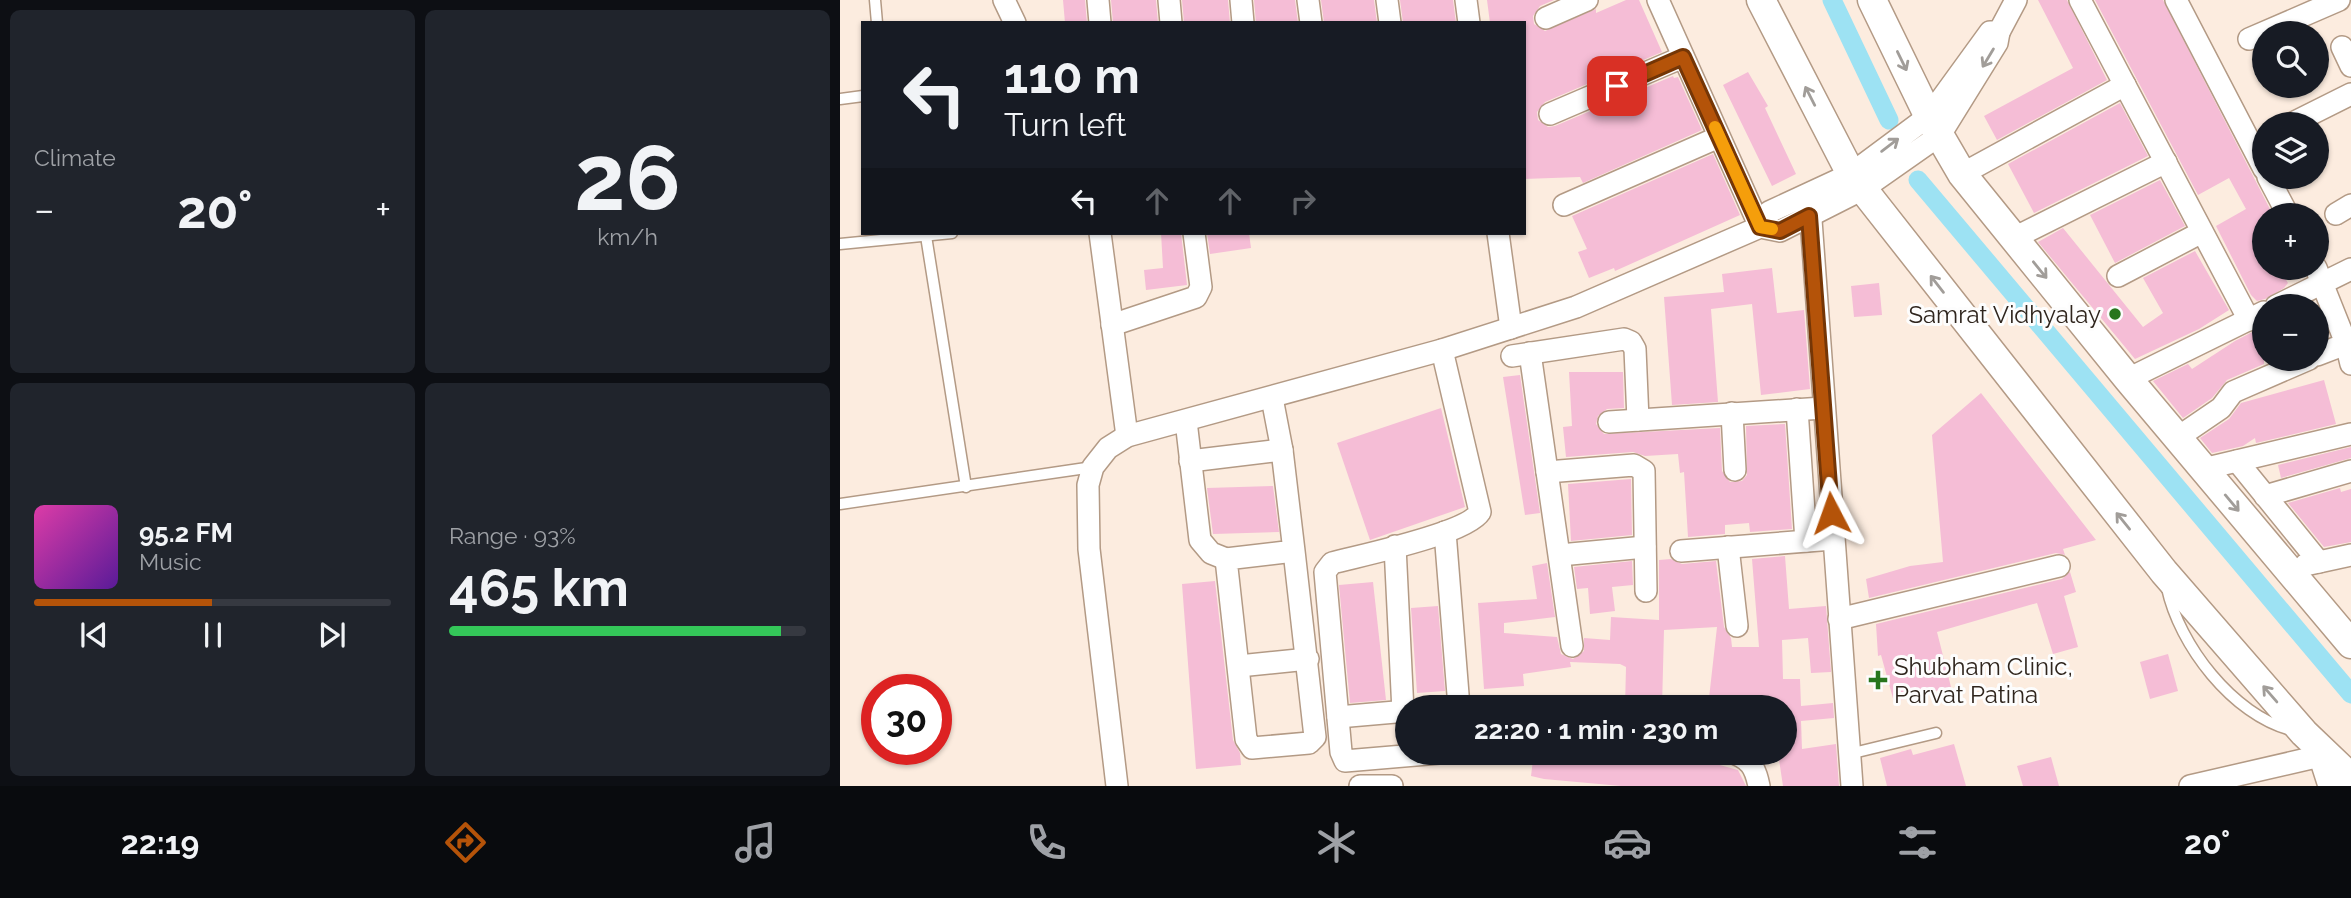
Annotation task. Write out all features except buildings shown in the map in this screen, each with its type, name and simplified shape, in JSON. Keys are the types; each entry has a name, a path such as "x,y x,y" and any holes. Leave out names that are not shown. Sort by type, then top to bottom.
{"main road":[{"path":"1761,0 1857,182 2164,572 2304,733 2351,779"},
{"path":"1872,0 1934,126 1962,173 2128,379 2351,644"}],"street":[{"path":"1003,0 1014,21"},
{"path":"1098,0 1100,21"},
{"path":"1169,0 1171,21"},
{"path":"1241,0 1243,21"},
{"path":"1308,0 1311,21"},
{"path":"1387,0 1390,21"},
{"path":"1466,0 1469,21"},
{"path":"1546,18 1587,0"},
{"path":"1658,0 1760,227"},
{"path":"1117,786 1089,549 1088,485 1093,467 1108,448 1127,436 1442,350 1553,314 1760,227 1780,231 1809,216 1934,126 1990,32 1999,32 2016,0"},
{"path":"2080,0 2202,232 2252,308"},
{"path":"2176,0 2252,146"},
{"path":"2249,38 2336,1"},
{"path":"1550,114 1683,57"},
{"path":"1962,173 2125,85"},
{"path":"2315,112 2351,94"},
{"path":"1564,205 1720,137"},
{"path":"2014,238 2166,162"},
{"path":"1760,227 1769,212 1811,194 1857,182"},
{"path":"1811,194 1809,216 1852,786"},
{"path":"2118,276 2202,232"},
{"path":"1100,235 1127,436"},
{"path":"1104,262 1110,235"},
{"path":"1112,325 1196,298 1201,287 1195,235"},
{"path":"1498,235 1511,328"},
{"path":"2329,273 2351,269"},
{"path":"2293,294 2313,280"},
{"path":"2322,280 2349,342 2351,364"},
{"path":"1553,314 1560,348"},
{"path":"2128,379 2252,318"},
{"path":"1572,646 1546,472 1521,354 1624,339 1631,342 1636,349 1638,420"},
{"path":"2329,350 2349,342"},
{"path":"1395,757 1345,761 1338,717 1326,569 1332,563 1445,532 1475,519 1480,512 1442,350"},
{"path":"2177,438 2221,408 2233,392 2281,371"},
{"path":"1226,559 1249,746 1314,741 1316,732 1308,659 1282,450 1272,398"},
{"path":"1609,422 1823,408"},
{"path":"1797,410 1806,541"},
{"path":"1732,413 1735,470"},
{"path":"1186,421 1200,540 1211,553 1226,559 1294,551"},
{"path":"2203,469 2351,434"},
{"path":"1190,461 1282,450"},
{"path":"2237,461 2319,562"},
{"path":"1546,472 1640,466 1646,477 1646,591"},
{"path":"2265,496 2351,471"},
{"path":"1445,532 1458,695"},
{"path":"1681,551 1833,539"},
{"path":"1395,546 1404,695"},
{"path":"1560,555 1645,547"},
{"path":"1728,547 1737,626"},
{"path":"2287,568 2351,555"},
{"path":"1839,619 2059,566"},
{"path":"1239,666 1308,659"},
{"path":"1338,717 1395,712"},
{"path":"2190,786 2325,756 2329,786"},
{"path":"1753,765 1759,786"},
{"path":"1360,786 1392,786"}],"lane":[{"path":"875,0 877,21"},
{"path":"840,99 861,96"},
{"path":"840,244 901,236 935,235"},
{"path":"926,236 966,487"},
{"path":"840,503 1093,467"},
{"path":"1849,754 1936,733"}],"waterway":[{"path":"1832,0 1889,120"},
{"path":"1918,180 2351,694"}],"slow traffic":[{"path":"1715,127 1760,227 1772,229"}],"place":[{"name":"Samrat Vidhyalay","path":"2115,314"},
{"name":"Shubham Clinic, Parvat Patina","path":"1878,680"}],"route":[{"path":"1617,86 1683,57 1760,227 1780,231 1809,216 1831,513"}]}
